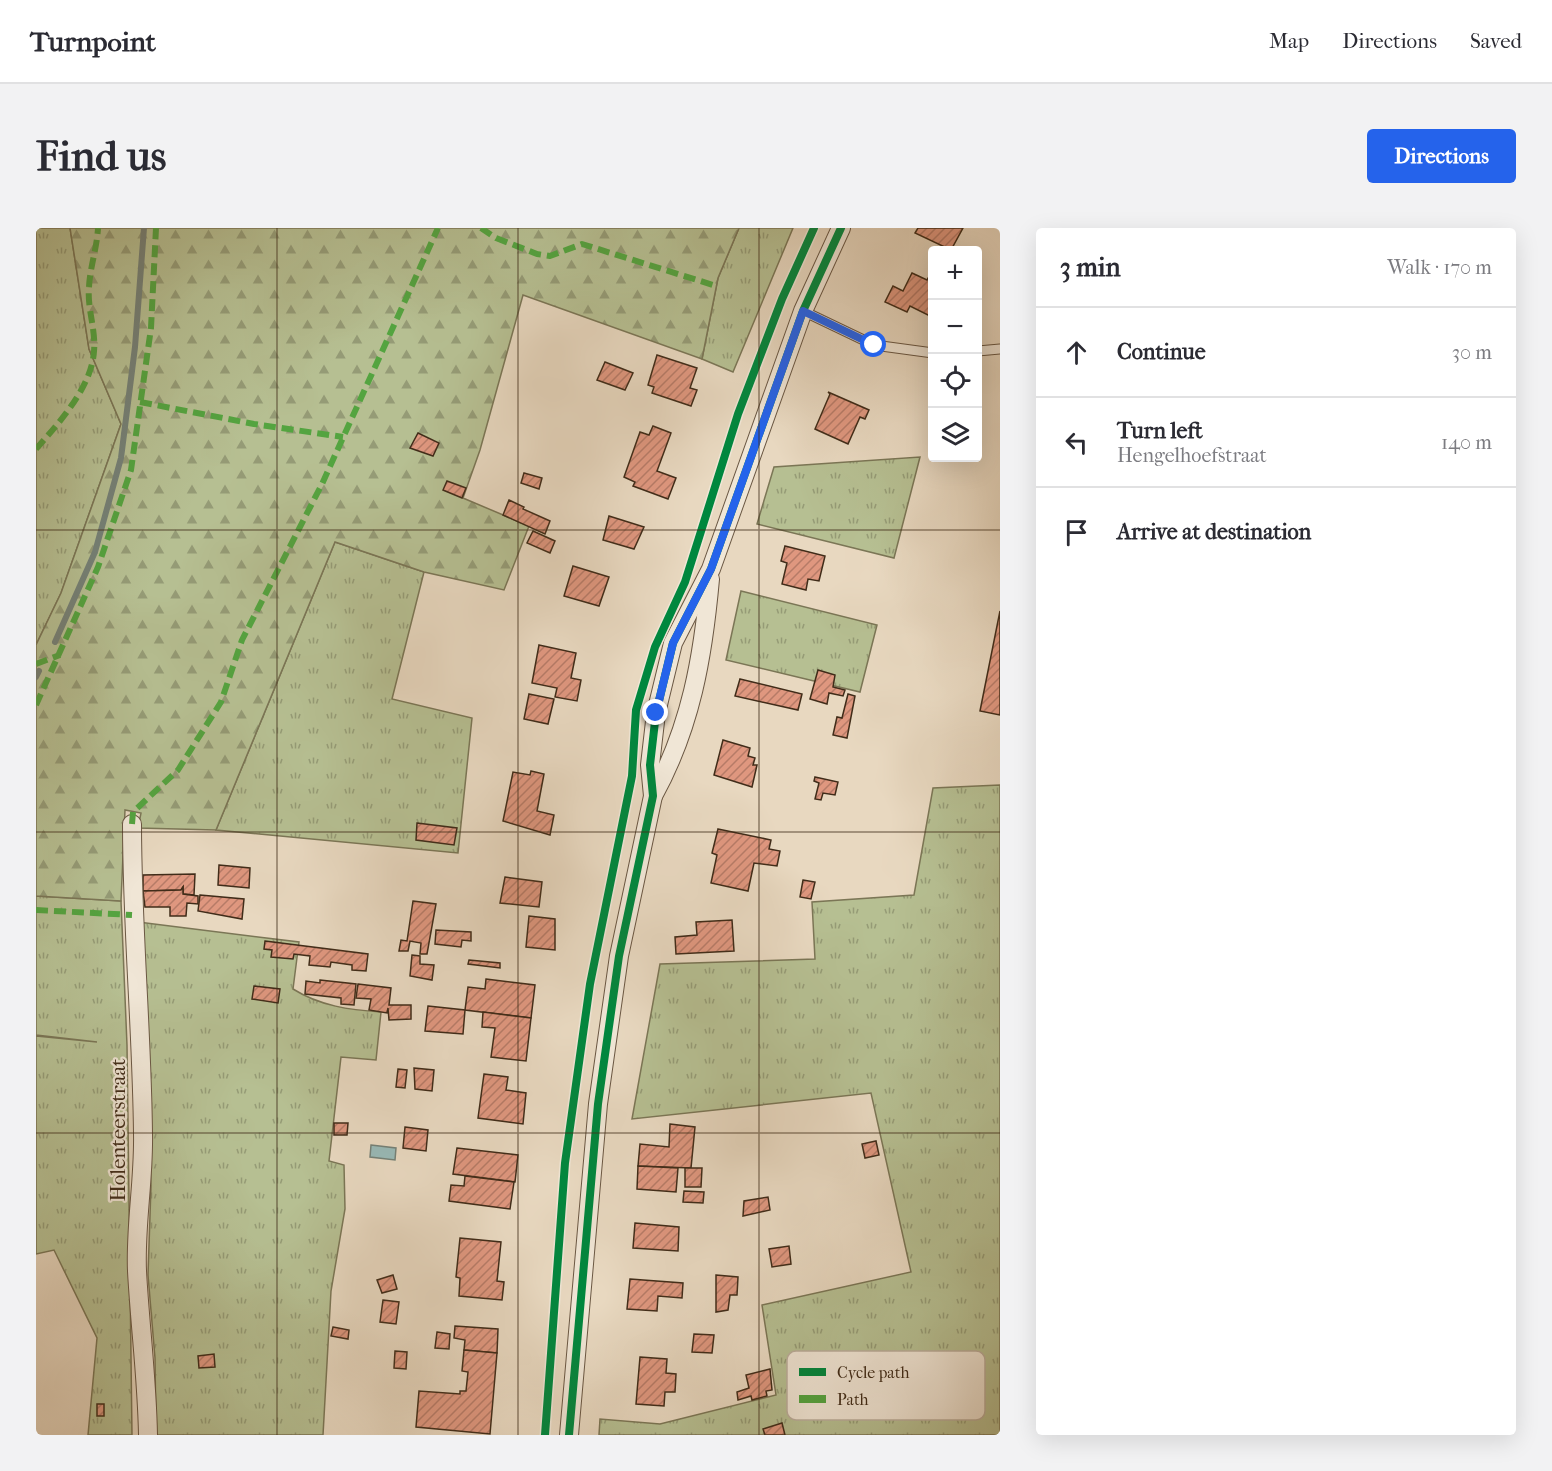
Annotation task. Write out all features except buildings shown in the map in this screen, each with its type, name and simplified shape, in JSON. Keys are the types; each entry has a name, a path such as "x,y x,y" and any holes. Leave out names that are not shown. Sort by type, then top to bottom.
{"street":[{"path":"653,796 650,765 656,713 673,643 711,569 803,311 841,228"},
{"path":"569,1435 598,1104 619,956 653,796 683,729 702,657 711,569"},
{"name":"Holenteerstraat","path":"132,824 132,915 138,984 144,1137 137,1270 147,1370 148,1435"}],"lane":[{"path":"803,311 874,345 928,352"},
{"path":"982,351 1000,349"}],"green space":[{"path":"36,228 70,228 89,349 121,424 61,593 36,645"},
{"path":"70,228 739,228 718,278 702,359 523,295 480,450 463,498 529,526 504,590 424,572 335,542 216,830 138,828 141,813 125,810 121,901 36,896 36,645 61,593 121,424 89,349"},
{"path":"739,228 793,228 733,372 702,359 718,278"},
{"path":"920,457 894,558 757,524 774,467"},
{"path":"335,542 424,572 392,699 472,718 458,853 216,830"},
{"path":"741,591 877,625 860,692 726,660"},
{"path":"1000,785 1000,1435 599,1435 600,1419 660,1424 776,1395 762,1305 911,1272 871,1093 632,1119 660,964 815,959 812,902 914,895 933,788"},
{"path":"36,896 121,901 127,1045 132,1435 88,1435 97,1338 54,1250 36,1254 36,1036 97,1042 36,1035"},
{"path":"138,922 299,942 293,989 303,995 336,1006 381,1012 376,1060 341,1057 329,1161 344,1165 345,1209 331,1291 323,1435 156,1435 155,1358 148,1275 151,1186 146,1035"}],"water":[{"path":"371,1145 396,1148 395,1160 370,1157"}],"waterway":[{"path":"55,642 95,552 121,458 135,347 144,228"},
{"path":"36,677 39,671"}],"marked path":[{"path":"36,449 81,391 92,365 94,335 89,287 98,228"},
{"path":"36,705 98,567 131,470 151,328 156,228"},
{"path":"132,824 133,812 178,770 221,702 242,640 322,484 438,228"},
{"path":"481,228 496,238 537,254 550,256 582,244 713,285"},
{"path":"140,402 254,424 343,437"},
{"path":"36,664 60,655"},
{"path":"36,910 132,915"}],"cycle path":[{"path":"545,1435 565,1163 590,984 632,776 636,710 655,647 685,582 738,414 782,299 814,228"},
{"path":"569,1435 598,1104 619,956 653,796 650,765 656,713 673,643 711,569 803,311 841,228"}],"route":[{"path":"656,713 673,643 711,569 803,311 874,345"}]}
